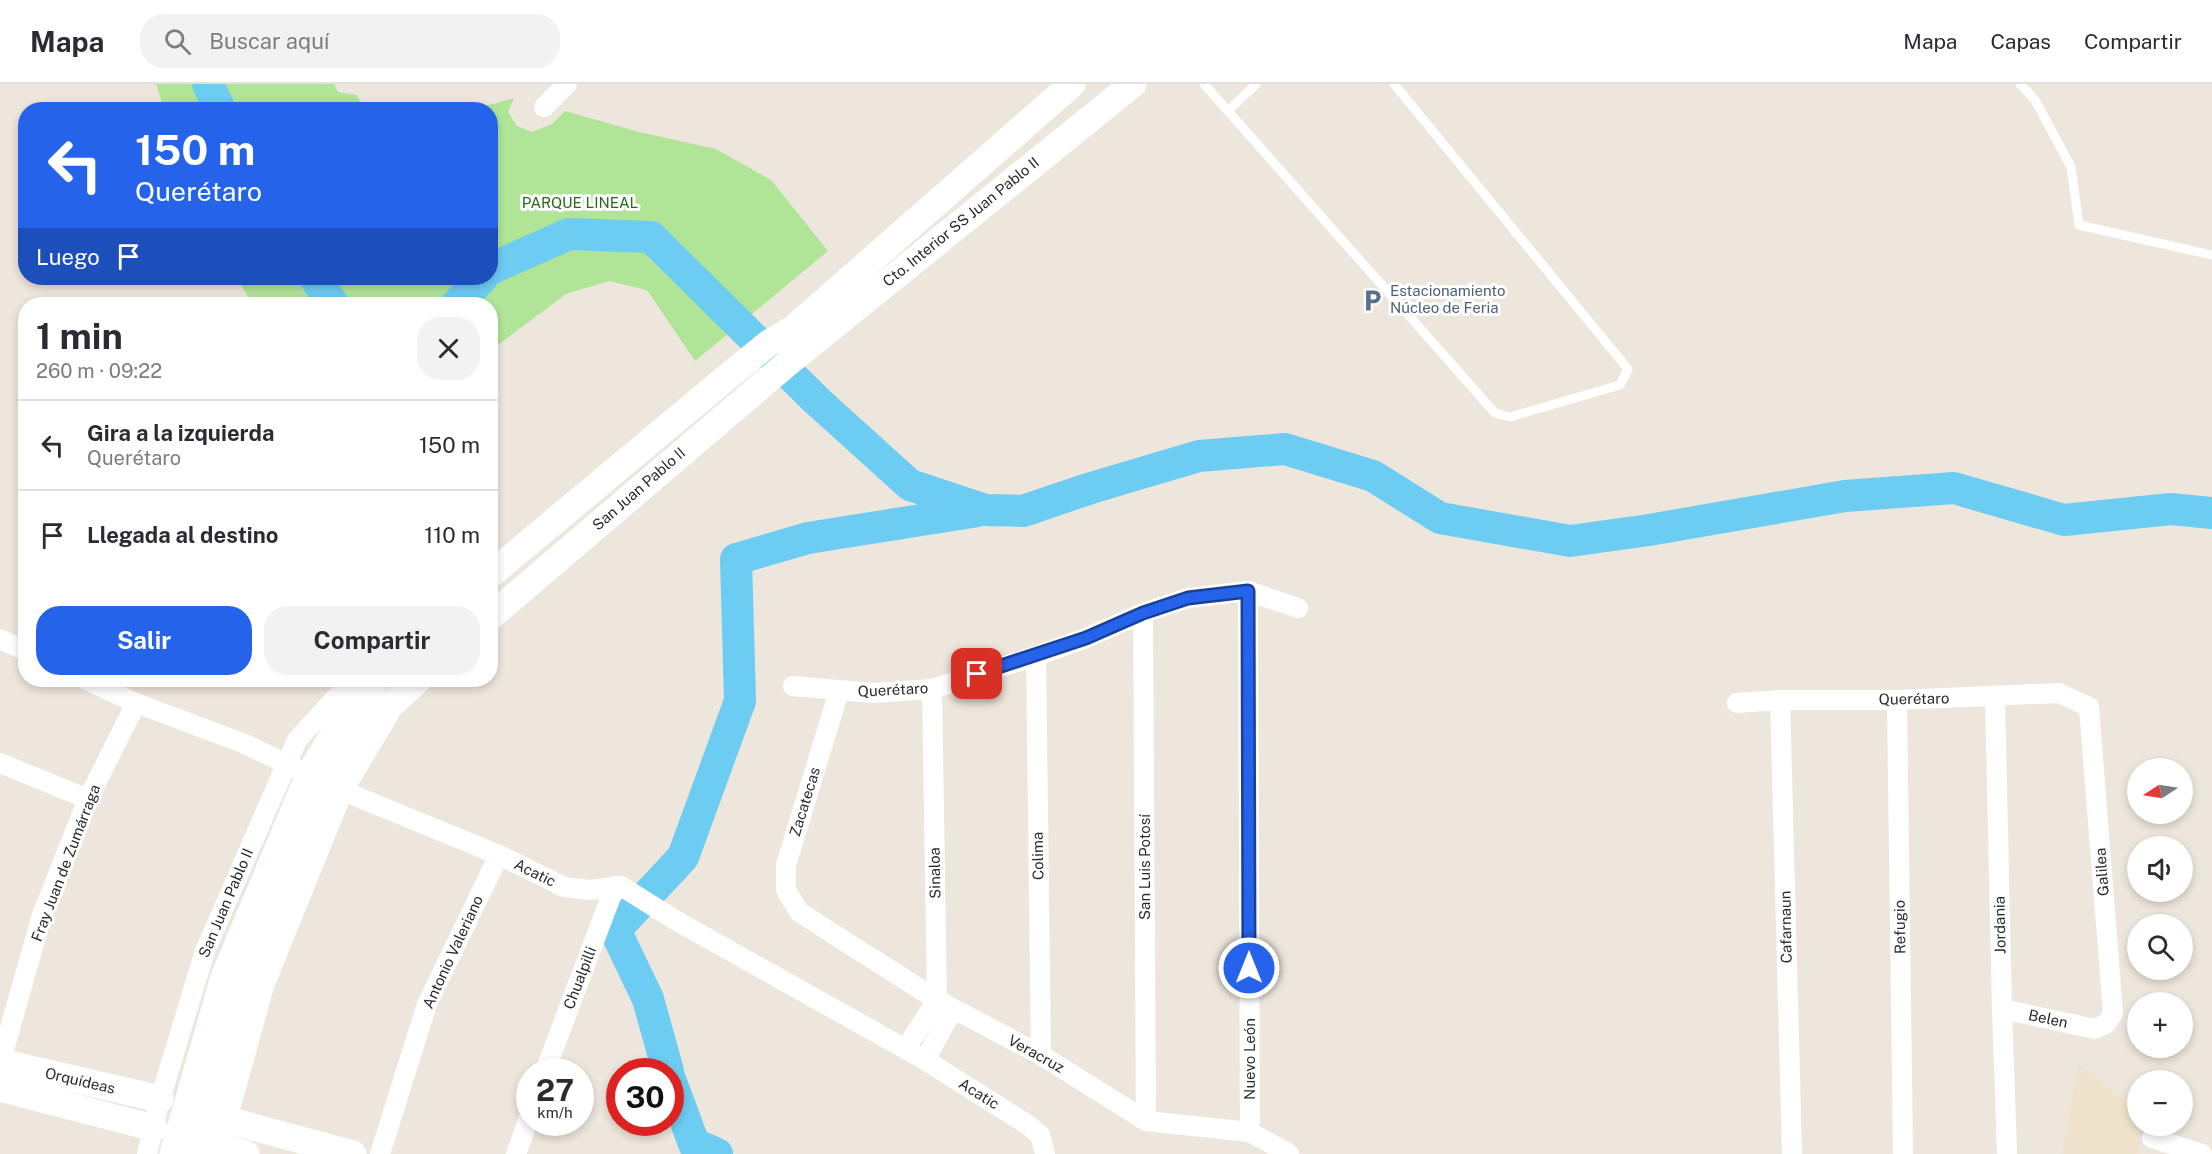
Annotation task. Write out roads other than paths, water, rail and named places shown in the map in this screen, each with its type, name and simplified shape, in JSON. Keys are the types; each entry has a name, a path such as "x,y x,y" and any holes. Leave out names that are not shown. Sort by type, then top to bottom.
{"main road":[{"name":"Cto. Interior SS Juan Pablo II","path":"769,343 794,328 1072,84"},
{"name":"Cto. Interior SS Juan Pablo II","path":"789,362 1133,84"},
{"name":"San Juan Pablo II","path":"498,568 769,343"},
{"name":"San Juan Pablo II","path":"498,610 789,362"},
{"name":"San Juan Pablo II","path":"173,1154 224,977 340,723 371,687"},
{"name":"San Juan Pablo II","path":"210,1151 249,974 316,778 409,687"},
{"name":"Orquídeas","path":"0,1062 160,1099"},
{"name":"Orquídeas","path":"0,1088 154,1128"},
{"path":"227,1120 353,1154"},
{"path":"210,1151 246,1154"}],"street":[{"path":"544,107 567,84"},
{"name":"Querétaro","path":"794,686 839,691 893,693 932,689 1036,656 1086,638 1143,613 1188,598 1248,591 1298,608"},
{"name":"Nuevo León","path":"1248,591 1250,1132"},
{"name":"San Luis Potosí","path":"1143,613 1146,1120"},
{"path":"0,639 18,647"},
{"name":"Colima","path":"1036,656 1041,1055"},
{"name":"Acatic","path":"101,687 136,703 245,744 316,778 499,855 564,886 590,890 618,886 906,1048 1028,1125 1040,1135 1045,1154"},
{"path":"316,778 310,743 326,716 351,687"},
{"name":"Sinaloa","path":"932,689 945,1005"},
{"name":"Zacatecas","path":"799,912 786,890 786,865 839,691"},
{"name":"Querétaro","path":"1737,703 1780,700 1995,697 2060,693 2089,707"},
{"name":"Jordania","path":"1995,697 2007,1154"},
{"name":"Cafarnaun","path":"1780,700 1792,1154"},
{"name":"Refugio","path":"1897,700 1903,1154"},
{"name":"Fray Juan de Zumárraga","path":"0,1062 42,915 88,799 136,703"},
{"name":"Galilea","path":"2089,707 2113,1013 2106,1024 2095,1029"},
{"path":"0,763 88,799"},
{"name":"San Juan Pablo II","path":"147,1154 160,1099 205,951 316,778"},
{"name":"San Juan Pablo II","path":"210,1151 227,1120 264,986 316,778"},
{"name":"Antonio Valeriano","path":"380,1154 427,1004 499,855"},
{"name":"Chualpilli","path":"550,1058 618,886"},
{"name":"Veracruz","path":"799,912 945,1005 1041,1055 1146,1120 1250,1132 1289,1154"},
{"path":"906,1048 945,1005"},
{"path":"925,1060 945,1005"},
{"name":"Belen","path":"2002,1009 2095,1029"},
{"path":"516,1154 522,1136"},
{"path":"2152,1138 2202,1154"}],"lane":[{"path":"1204,84 1495,413 1510,417 1620,385 1628,369 1394,84"},
{"path":"1228,111 1256,84"},
{"path":"2020,84 2035,100 2071,167 2079,225 2212,255"}],"waterway":[{"path":"208,84 216,102"},
{"path":"498,265 569,234 651,237 816,400 910,485 985,510 1023,511 1199,456 1285,449 1373,476 1440,518 1570,541 1649,530 1845,496 1954,488 2064,520 2171,509 2212,513"},
{"path":"320,285 328,297"},
{"path":"464,297 475,285"},
{"path":"664,1058 648,999 615,930 683,857 740,701 736,559 808,538 978,511"},
{"path":"684,1117 694,1144 717,1154"}],"place":[{"name":"Estacionamiento Núcleo de Feria","path":"1372,300"}],"park label":[{"name":"PARQUE LINEAL","path":"580,203"}]}
